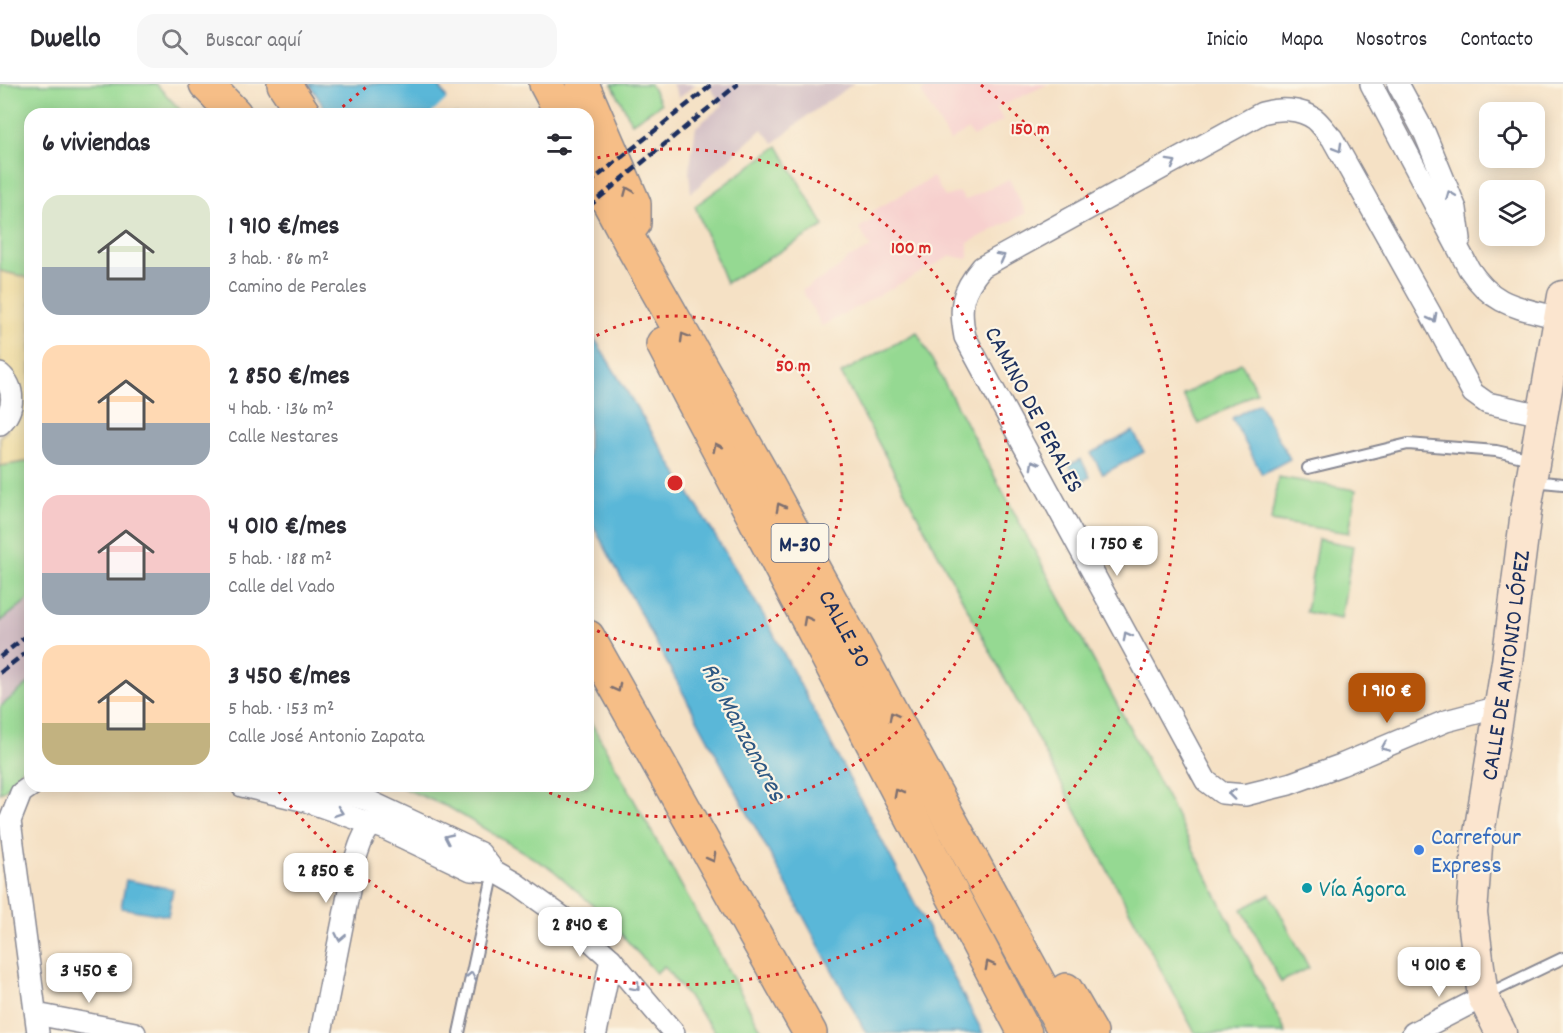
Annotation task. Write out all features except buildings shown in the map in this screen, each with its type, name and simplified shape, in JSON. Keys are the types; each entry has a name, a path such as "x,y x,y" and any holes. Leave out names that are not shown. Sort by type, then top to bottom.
{"highway":[{"path":"206,84 229,108"},
{"path":"284,84 300,108"},
{"path":"594,147 634,204 634,249"},
{"name":"CALLE 30","path":"594,174 760,471 1066,1033"},
{"path":"594,208 780,569 1025,1033"},
{"path":"594,648 810,1033"},
{"path":"961,841 1065,989 1091,1033"},
{"path":"765,952 792,1033"}],"street":[{"path":"1371,84 1479,284 1492,297 1519,308 1561,307"},
{"path":"1398,84 1425,135 1456,209 1460,252"},
{"name":"CAMINO DE PERALES","path":"1499,707 1446,721 1289,784 1245,795 1222,793 1206,781 965,337 961,318 962,298 970,281 982,267 1262,113 1276,109 1291,110 1313,118 1332,138 1431,313 1473,393 1487,403 1542,415"},
{"name":"CALLE DE ANTONIO LÓPEZ","path":"1501,1033 1483,997 1472,913 1477,846 1533,470 1561,307"},
{"path":"0,374 9,384 12,404 9,414 0,424"},
{"path":"24,791 21,793 10,821 37,1023 135,1033"},
{"path":"268,792 306,801 371,824 471,870 494,872 515,883 572,924 611,959 674,1033"},
{"path":"340,792 367,800 480,853 494,872"},
{"path":"321,1033 355,860 363,835 371,824 392,812"},
{"path":"597,1033 611,959"},
{"path":"1413,1033 1483,997"}],"lane":[{"path":"1308,468 1408,444 1488,450 1563,484"},
{"path":"459,1033 494,872"},
{"path":"1483,997 1563,958"}],"shaded area":[{"path":"672,84 696,84 679,98"},
{"path":"707,84 853,84 807,116 774,143 762,129 691,193 689,172 696,127 723,105"},
{"path":"930,84 1048,84 997,108 1003,120 973,137 968,130 950,141 921,92"},
{"path":"933,177 945,197 959,192 965,200 1009,179 1026,213 968,243 968,259 951,256 822,326 802,290 839,268 848,258 871,248 859,228 874,218 871,212"},
{"path":"24,603 24,687 0,707 0,622"}],"green space":[{"path":"0,84 156,84 178,108 24,108 24,277 0,271"},
{"path":"612,84 650,84 661,104 632,123"},
{"path":"778,146 824,226 726,283 695,206"},
{"path":"917,332 1169,801 1286,1033 1195,1033 841,373"},
{"path":"1241,363 1257,392 1199,424 1183,395"},
{"path":"24,462 24,603 0,622 0,466"},
{"path":"1278,477 1356,490 1349,533 1271,521"},
{"path":"1318,539 1353,546 1341,619 1306,612"},
{"path":"24,687 24,766 6,789 0,793 0,707"},
{"path":"594,728 763,1033 716,1033 664,966 656,973 604,915 553,870 450,808 412,792 594,792"},
{"path":"1270,894 1309,968 1281,982 1242,909"}],"sand":[{"path":"0,271 24,277 24,462 0,466 0,436 7,431 0,366"}],"water":[{"path":"309,84 438,84 452,108 325,108"},
{"name":"Río Manzanares","path":"594,338 763,614 983,1033 866,1033 594,527"},
{"path":"1259,403 1290,459 1262,474 1232,418"},
{"path":"1133,431 1144,452 1103,474 1091,453"},
{"path":"1081,459 1090,477 1079,483 1069,465"},
{"path":"126,880 173,889 168,916 121,908"}],"pier":[{"path":"449,97 456,108 437,108"}],"railway":[{"path":"594,179 713,84"},
{"path":"594,202 738,84"},
{"path":"0,657 24,638"},
{"path":"0,673 24,654"}],"place":[{"name":"Carrefour Express","path":"1419,850"},
{"name":"Vía Ágora","path":"1307,888"}]}
